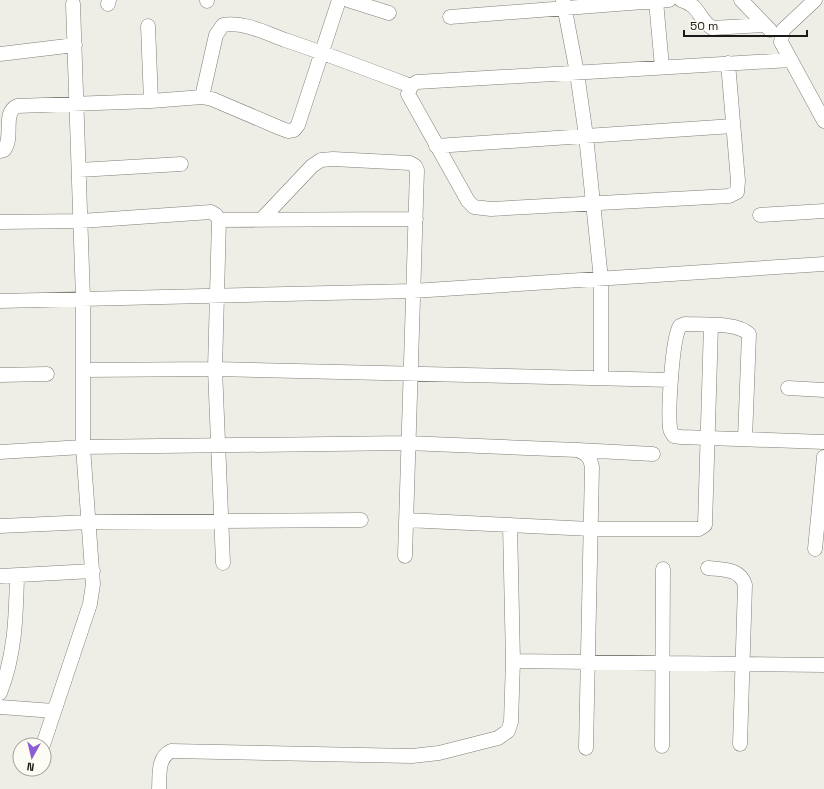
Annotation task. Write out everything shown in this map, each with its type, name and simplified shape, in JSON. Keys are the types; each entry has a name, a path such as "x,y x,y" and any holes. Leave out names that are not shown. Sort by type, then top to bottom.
{"street":[{"path":"0,151 4,150 8,145 9,113 12,108 17,106 151,101 202,97 212,99 288,131 294,130 298,125 339,0"},
{"path":"348,0 389,13"},
{"path":"450,17 564,4 662,0 662,67"},
{"path":"681,0 691,3 706,24 712,28 765,25"},
{"path":"741,0 781,42 824,121"},
{"path":"781,42 783,30 815,0"},
{"path":"46,737 90,604 93,571 83,447 83,299 73,4"},
{"path":"564,4 577,73 586,136 601,278 601,378"},
{"path":"202,97 216,35 223,25 231,24 246,26 322,52 411,86"},
{"path":"148,26 151,101"},
{"path":"0,54 75,45"},
{"path":"728,63 738,181 737,192 729,196 593,202 491,209 474,206 468,201 408,94 411,86 418,82 728,63 792,60"},
{"path":"436,146 733,126"},
{"path":"261,220 312,166 321,160 333,159 410,162 417,170 407,443 405,556"},
{"path":"79,170 181,164"},
{"path":"760,215 824,211"},
{"path":"0,222 81,220 211,212 220,220 215,369 223,563"},
{"path":"220,220 416,219"},
{"path":"0,301 413,291 824,264"},
{"path":"745,438 749,334 744,329 734,327 685,324 680,326 676,337 672,380 670,427 674,436 824,442"},
{"path":"406,520 591,529 699,529 705,525 711,325"},
{"path":"83,370 215,369 672,380"},
{"path":"0,375 47,374"},
{"path":"788,388 824,390"},
{"path":"0,452 83,447 407,443 653,454"},
{"path":"577,450 586,453 590,458 592,467 586,748"},
{"path":"815,549 824,457"},
{"path":"0,526 89,522 361,520"},
{"path":"159,789 161,761 164,755 171,751 387,757 412,756 439,753 498,738 508,731 511,722 513,661 510,525"},
{"path":"708,568 737,572 743,577 745,585 740,744"},
{"path":"662,746 663,569"},
{"path":"0,576 93,571"},
{"path":"0,693 5,681 15,641 17,576"},
{"path":"513,661 824,666"},
{"path":"0,707 54,711"}]}
